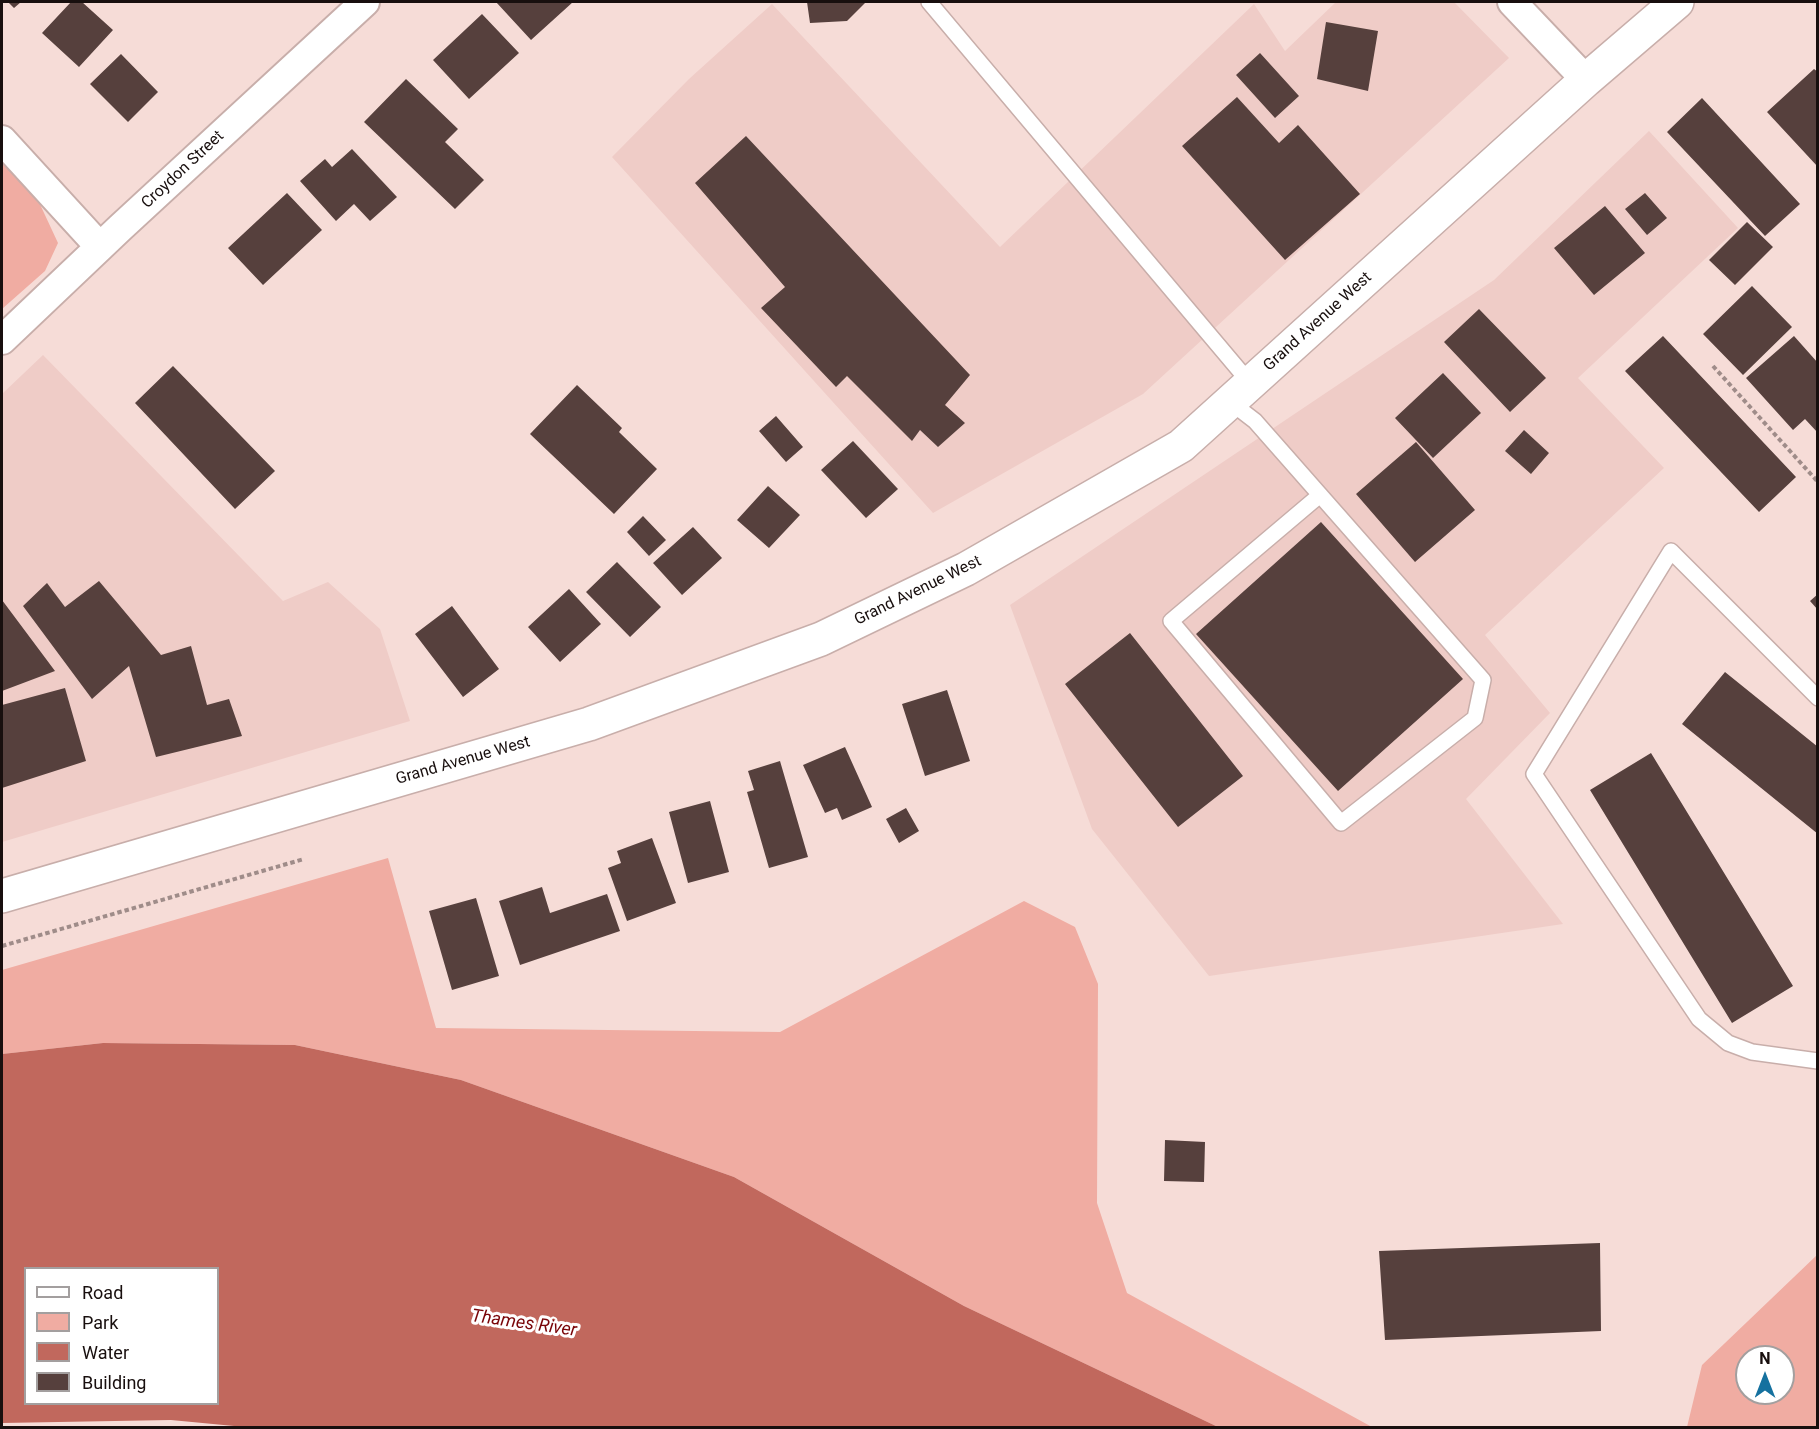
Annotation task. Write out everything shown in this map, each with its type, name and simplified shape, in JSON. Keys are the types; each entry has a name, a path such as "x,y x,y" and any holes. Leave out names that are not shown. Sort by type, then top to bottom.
{"main road":[{"name":"Grand Avenue West","path":"2,896 589,724 821,639 966,569 1180,446 1586,80 1677,2"}],"street":[{"name":"Croydon Street","path":"2,340 365,2"},
{"path":"1512,2 1586,80"},
{"path":"2,140 100,247"}],"lane":[{"path":"929,2 1240,392 1255,421 1484,680 1475,718 1341,823 1171,621 1320,495"},
{"path":"1818,698 1671,551 1534,774 1699,1019 1728,1043 1752,1052 1818,1061"}],"path":[{"path":"1713,366 1818,482"},
{"path":"2,946 304,859"}],"shaded area":[{"path":"1336,2 1454,2 1509,58 1143,394 933,513 612,157 689,79 772,4 1000,247 1254,4 1285,51"},
{"path":"1649,131 1738,228 1578,378 1664,468 1485,635 1550,713 1466,799 1563,924 1209,976 1092,829 1010,605 1494,280"},
{"path":"43,355 283,601 328,582 380,629 410,721 2,842 2,394"}],"green space":[{"path":"2,162 38,200 58,243 45,271 2,309"},
{"path":"388,858 436,1028 780,1032 1024,901 1075,927 1098,984 1097,1203 1127,1293 1372,1427 1218,1427 964,1306 734,1177 461,1080 295,1045 103,1043 2,1054 2,970"},
{"path":"1817,1255 1817,1427 1687,1427 1702,1365"}],"water":[{"name":"Thames River","path":"103,1043 295,1045 461,1080 734,1177 964,1306 1218,1427 255,1428 171,1420 2,1423 2,1054"}],"building":[{"path":"8,2 21,2 14,8"},
{"path":"71,2 82,2 113,30 79,67 42,33"},
{"path":"496,2 573,2 531,40"},
{"path":"807,2 866,2 847,21 810,23"},
{"path":"482,14 519,53 469,99 433,60"},
{"path":"1326,22 1378,31 1368,91 1317,79"},
{"path":"1260,53 1299,96 1275,118 1236,75"},
{"path":"121,54 158,92 128,122 90,84"},
{"path":"1814,69 1818,72 1818,167 1767,112"},
{"path":"406,79 458,129 445,142 484,180 455,209 364,122"},
{"path":"1237,97 1279,143 1298,125 1360,194 1285,260 1182,146"},
{"path":"1702,98 1800,204 1765,236 1667,132"},
{"path":"746,136 970,375 945,405 965,423 938,447 920,430 912,441 847,376 836,387 761,308 785,287 695,183"},
{"path":"352,149 397,197 370,221 354,204 336,221 300,181 325,159 332,167"},
{"path":"287,193 322,230 263,285 228,248"},
{"path":"1645,193 1667,218 1647,235 1625,209"},
{"path":"1605,206 1645,253 1594,295 1554,248"},
{"path":"1747,222 1773,247 1735,285 1709,260"},
{"path":"1752,286 1792,327 1743,375 1703,334"},
{"path":"1479,309 1546,378 1510,412 1444,342"},
{"path":"1663,336 1796,477 1759,512 1625,371"},
{"path":"1794,336 1818,363 1818,433 1805,419 1793,430 1746,378"},
{"path":"173,366 275,471 235,509 135,403"},
{"path":"1443,373 1481,413 1433,458 1395,418"},
{"path":"577,385 622,428 619,432 657,469 614,514 530,434"},
{"path":"776,416 803,447 786,462 759,431"},
{"path":"1524,430 1549,453 1531,474 1505,451"},
{"path":"853,441 898,489 866,518 821,470"},
{"path":"1416,442 1475,510 1415,562 1356,494"},
{"path":"768,486 800,515 769,548 737,520"},
{"path":"643,516 666,540 649,556 627,532"},
{"path":"1321,522 1463,679 1338,791 1196,634"},
{"path":"693,527 722,558 682,595 653,563"},
{"path":"617,562 661,607 630,637 586,592"},
{"path":"99,581 161,655 191,646 207,705 229,699 242,736 156,757 129,666 92,699 23,606 47,583 65,607"},
{"path":"569,589 601,624 560,662 528,627"},
{"path":"1818,594 1818,610 1810,601"},
{"path":"2,600 55,671 2,691"},
{"path":"452,606 499,669 463,697 415,634"},
{"path":"1130,633 1243,776 1178,827 1065,684"},
{"path":"1725,672 1818,747 1818,834 1682,724"},
{"path":"65,688 86,761 2,788 2,705"},
{"path":"947,690 970,761 925,776 902,704"},
{"path":"845,747 872,807 842,820 837,808 825,813 803,765"},
{"path":"1651,753 1793,986 1732,1023 1590,790"},
{"path":"780,761 808,857 769,868 747,792 754,790 748,771"},
{"path":"710,801 729,872 688,883 669,812"},
{"path":"906,808 919,831 899,843 886,819"},
{"path":"652,838 676,903 627,921 608,868 621,863 617,851"},
{"path":"542,887 550,913 607,894 620,931 520,965 499,901"},
{"path":"476,898 499,976 452,990 429,911"},
{"path":"1165,1140 1205,1142 1204,1182 1164,1181"},
{"path":"1600,1243 1601,1331 1385,1340 1379,1251"}]}
